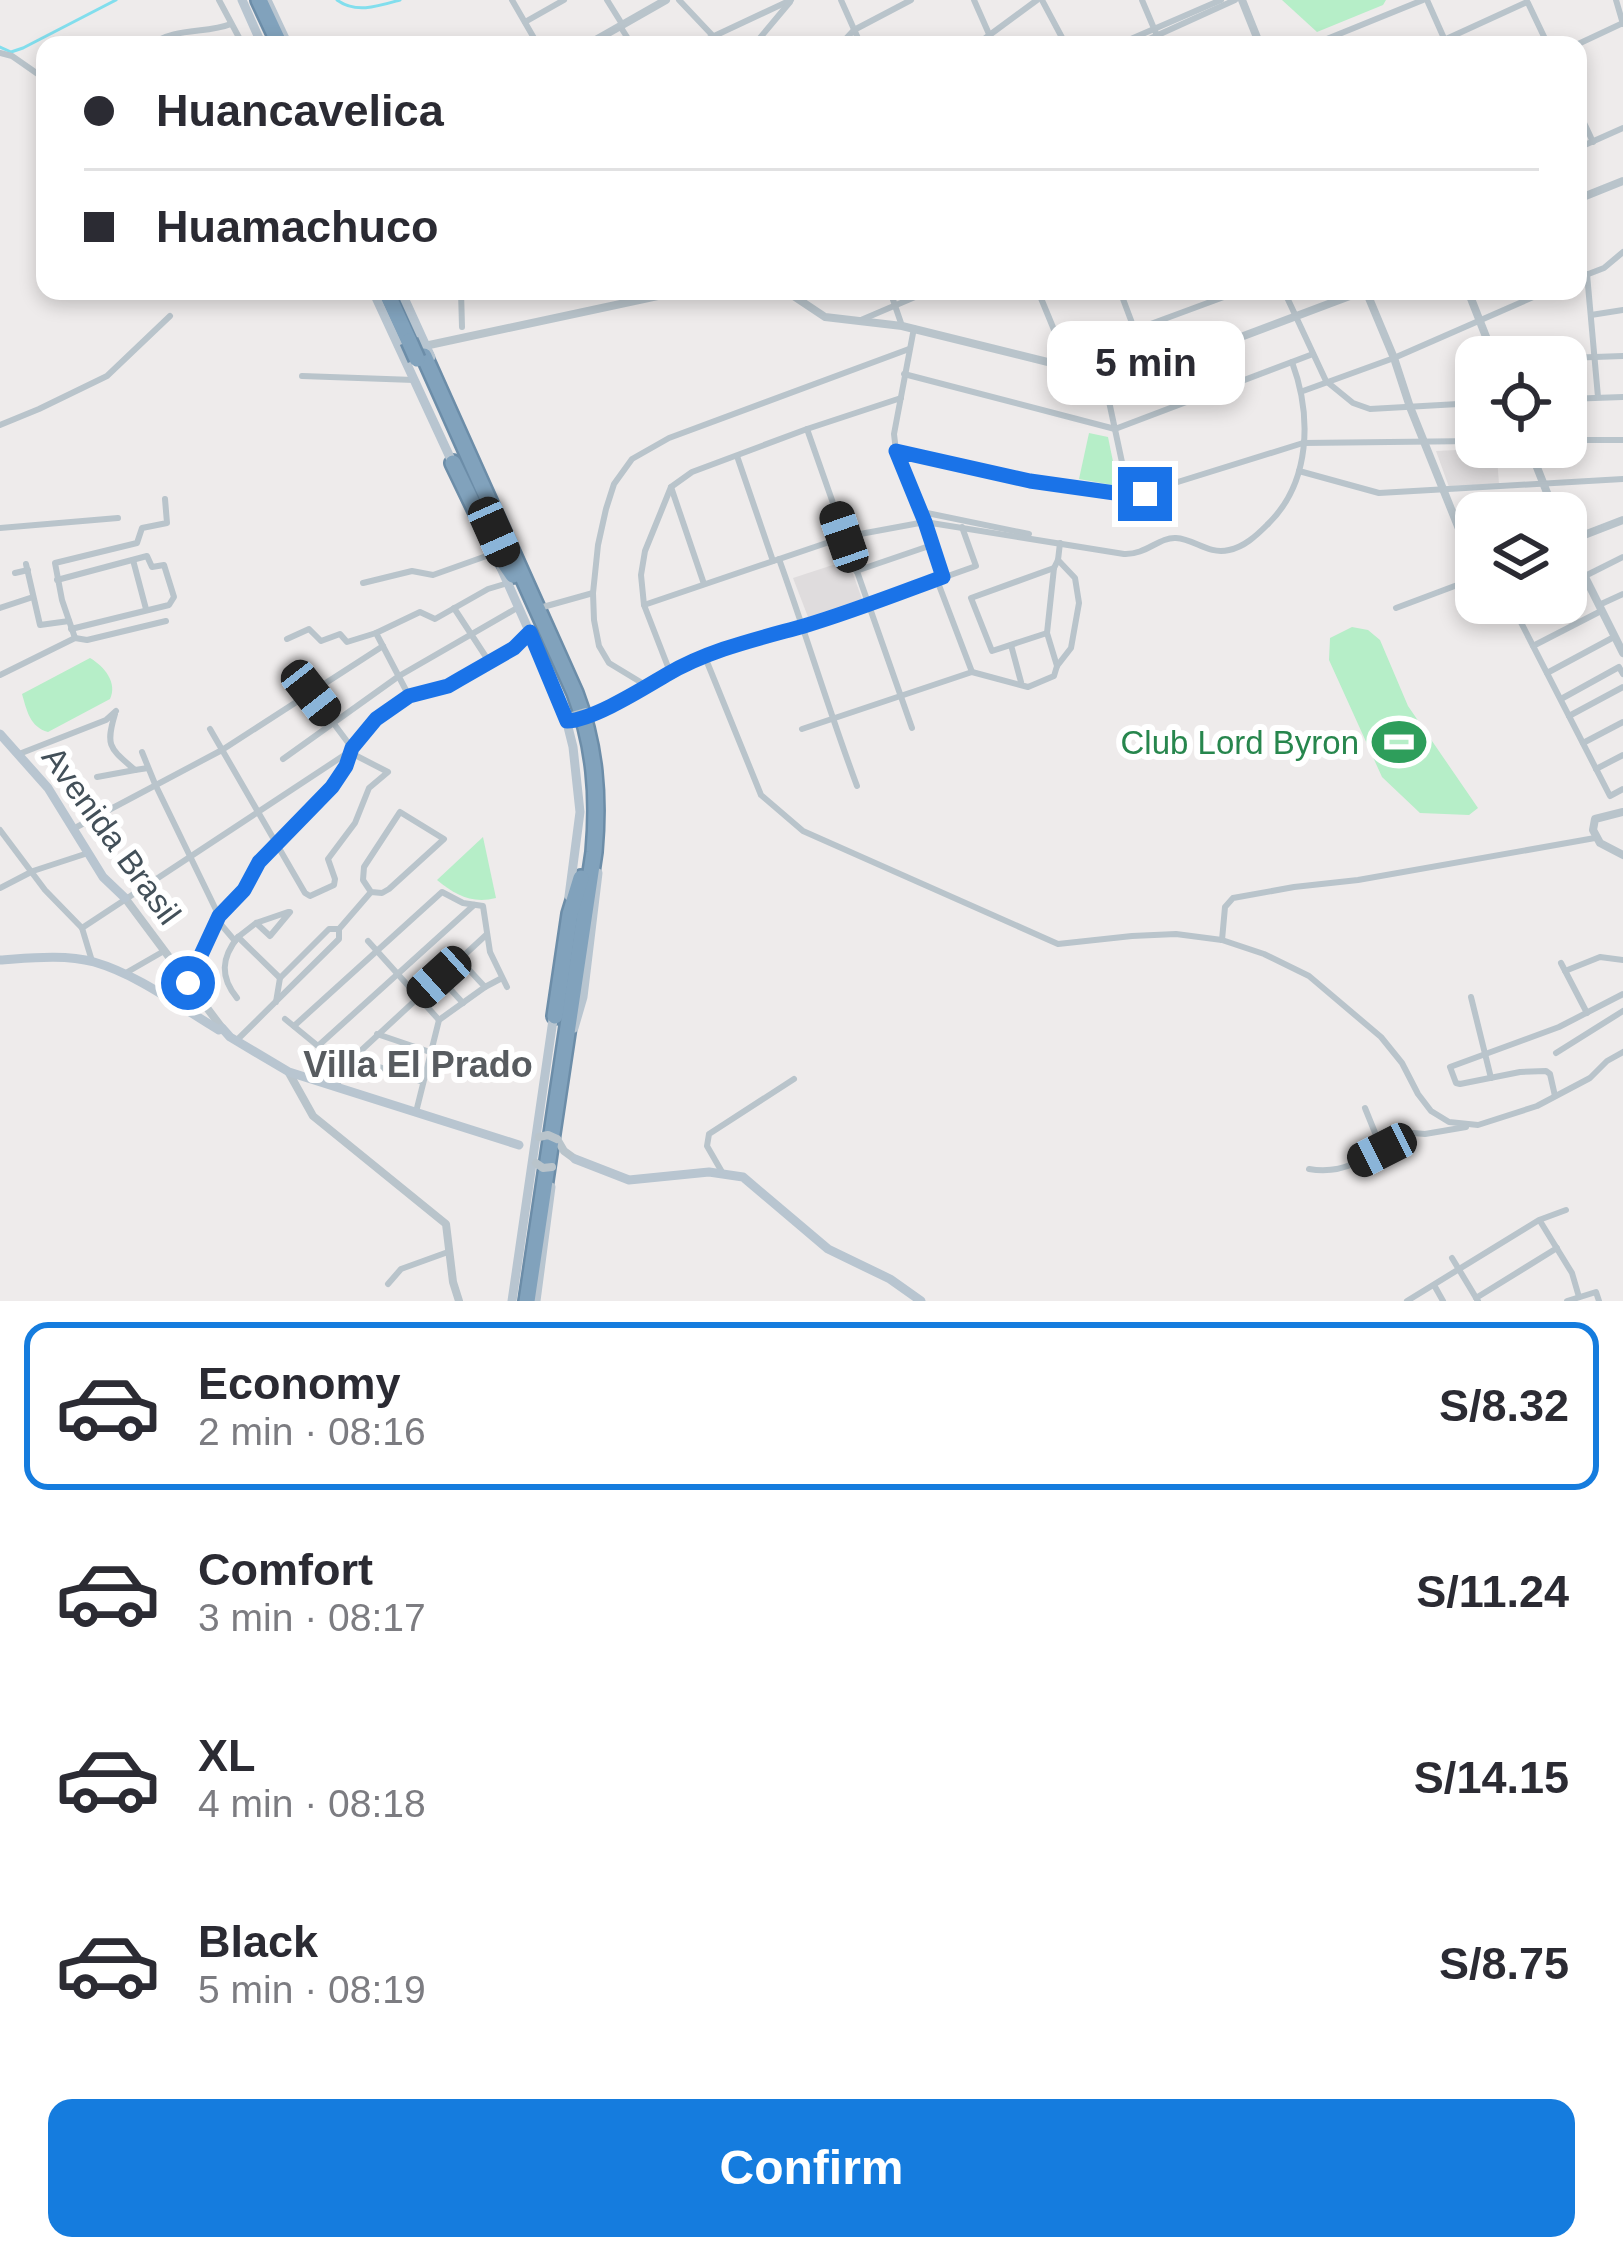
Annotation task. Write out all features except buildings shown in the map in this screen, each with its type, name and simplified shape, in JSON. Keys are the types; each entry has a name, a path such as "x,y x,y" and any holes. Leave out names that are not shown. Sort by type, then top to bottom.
{"highway":[{"path":"259,0 276,36"},
{"path":"397,300 511,579"},
{"path":"416,349 566,674 587,729 596,781 594,852 524,1301"},
{"path":"453,464 562,682 580,736 589,810 524,1301"},
{"path":"555,1016 570,914 581,878"},
{"path":"573,1031 586,902"}],"main road":[{"path":"242,0 258,36"},
{"path":"380,300 416,349 543,607 590,713 601,771 603,823 583,997 524,1301"},
{"path":"416,349 414,380 492,554 511,579 568,719 578,772 580,812 556,974 524,1301"},
{"name":"Avenida Brasil","path":"0,734 5,746 19,754 48,788 103,877 125,898"},
{"path":"0,961 57,958 92,962 124,974 222,1028 289,1072 520,1145"},
{"path":"574,1159 629,1180 722,1172 751,1181 828,1249 890,1279 921,1301"}],"street":[{"path":"219,0 238,36"},
{"path":"512,0 533,36"},
{"path":"525,22 564,0"},
{"path":"608,0 627,36"},
{"path":"602,36 666,0"},
{"path":"679,0 713,36 786,2"},
{"path":"841,0 856,36"},
{"path":"848,36 911,0"},
{"path":"974,0 989,34"},
{"path":"987,36 1040,0 1061,36"},
{"path":"1142,0 1158,36"},
{"path":"1160,36 1221,0"},
{"path":"1160,36 1239,0 1256,36"},
{"path":"1335,36 1425,0 1443,36"},
{"path":"1587,40 1623,24 1616,0"},
{"path":"1458,36 1527,1 1544,36"},
{"path":"761,36 786,2"},
{"path":"168,36 231,23"},
{"path":"0,53 36,73"},
{"path":"1587,144 1623,128"},
{"path":"1587,129 1593,142"},
{"path":"1587,195 1623,181"},
{"path":"1587,274 1604,268 1623,251"},
{"path":"461,300 462,327"},
{"path":"623,300 624,304"},
{"path":"416,349 642,300"},
{"path":"802,300 825,317 914,328 1064,361 1124,381 1338,300"},
{"path":"893,300 902,326"},
{"path":"859,321 907,300"},
{"path":"1041,300 1064,361"},
{"path":"1124,300 1136,331"},
{"path":"1206,300 1208,304"},
{"path":"1064,361 1218,300"},
{"path":"1288,300 1326,381 1353,403 1370,409 1455,404"},
{"path":"1368,300 1455,520"},
{"path":"1472,300 1486,336"},
{"path":"1303,391 1394,358 1524,300"},
{"path":"1587,300 1598,397"},
{"path":"1590,316 1623,310"},
{"path":"0,424 107,376 170,316"},
{"path":"914,328 896,451 925,522 972,672"},
{"path":"647,686 618,671 598,646 592,592 606,509 614,484 632,459 669,438 909,349"},
{"path":"904,374 1115,429 1313,354"},
{"path":"1587,358 1623,356"},
{"path":"644,604 844,537 925,522 1134,554 1168,538 1226,551 1254,537 1292,494 1303,443 1303,391 1292,362"},
{"path":"302,376 414,380"},
{"path":"1104,378 1129,495"},
{"path":"1587,398 1623,397"},
{"path":"670,672 644,604 641,575 645,551 671,487 692,472 901,398"},
{"path":"807,429 912,728"},
{"path":"1587,440 1623,440"},
{"path":"896,451 1030,481 1129,495 1145,494 1303,443 1455,441"},
{"path":"737,456 804,626 817,678 857,786"},
{"path":"1537,468 1547,492"},
{"path":"1299,471 1379,493 1623,479"},
{"path":"671,487 704,584"},
{"path":"913,494 927,513 1042,539"},
{"path":"72,629 55,563 137,543 142,528 167,523 165,499"},
{"path":"0,528 118,518"},
{"path":"1587,533 1623,520"},
{"path":"568,719 590,713 705,657 976,566 962,527"},
{"path":"1057,666 1047,633 1060,543"},
{"path":"856,571 932,544"},
{"path":"363,584 412,571 433,575 492,554"},
{"path":"57,580 148,556 152,567"},
{"path":"1587,579 1623,557"},
{"path":"133,560 147,610"},
{"path":"1047,633 992,651 970,598 1056,564"},
{"path":"802,729 972,672 1028,687 1054,676 1072,648 1079,603 1075,578 1056,564"},
{"path":"0,676 72,629 169,605 175,597 164,566 136,572"},
{"path":"15,573 27,567 40,625 72,629 87,640 166,621"},
{"path":"287,639 309,628 321,641 340,634 347,642 420,612 435,619 511,579"},
{"path":"1396,608 1455,584"},
{"path":"1587,584 1623,653"},
{"path":"543,607 592,592"},
{"path":"1532,646 1623,594"},
{"path":"0,608 33,597"},
{"path":"283,759 399,676 519,607"},
{"path":"454,608 489,661"},
{"path":"1522,624 1610,796 1623,789"},
{"path":"376,632 409,696"},
{"path":"82,928 351,750 376,719 409,696 448,686 514,648 530,632"},
{"path":"1546,673 1615,637"},
{"path":"1011,645 1022,683"},
{"path":"73,829 222,750 383,646"},
{"path":"705,657 761,795 803,831 1058,944 1176,934 1222,940 1264,954 1309,976 1381,1037 1431,1111 1449,1122 1475,1125"},
{"path":"1560,699 1619,668 1623,674"},
{"path":"1569,716 1623,687"},
{"path":"210,729 310,896 334,885 328,859 355,823 369,788 388,772 351,750 311,693"},
{"path":"116,711 109,721 108,741 134,770"},
{"path":"19,754 109,721"},
{"path":"1583,743 1623,722"},
{"path":"188,983 218,918 244,890 259,862 332,787 351,750"},
{"path":"142,752 218,918 280,978"},
{"path":"1596,769 1623,755"},
{"path":"97,776 148,768"},
{"path":"400,812 444,839 388,889 371,892 364,867 400,812"},
{"path":"1595,838 1595,819 1623,812"},
{"path":"0,830 45,890 82,928 92,962"},
{"path":"1222,940 1225,907 1233,898 1595,838 1623,855"},
{"path":"0,889 33,871 88,853"},
{"path":"237,1041 339,939 339,929 371,892"},
{"path":"294,1026 442,892 463,903 483,906 486,935 504,983 485,987 439,1020 416,1113"},
{"name":"Avenida Brasil","path":"125,898 222,1028"},
{"path":"318,1046 474,905"},
{"path":"237,998 226,980 225,955 256,923 290,913 270,936 256,923"},
{"path":"276,1003 280,978 329,929 339,929"},
{"path":"336,1086 352,1058 486,935"},
{"path":"368,940 439,1020"},
{"path":"124,974 164,951"},
{"path":"1587,1013 1563,967 1600,956 1623,960"},
{"path":"302,957 312,967"},
{"path":"459,959 485,987"},
{"path":"439,977 463,1003"},
{"path":"1555,1096 1546,1071 1456,1084 1450,1067 1623,994"},
{"path":"1472,997 1491,1078"},
{"path":"1556,1053 1623,1011 1614,999"},
{"path":"285,1019 318,1046 423,1082"},
{"path":"377,1034 430,1052"},
{"path":"1309,1169 1333,1171 1382,1150 1401,1132 1425,1134 1475,1125 1537,1106 1589,1078 1623,1052"},
{"path":"289,1072 313,1116 443,1221 459,1301"},
{"path":"722,1172 706,1146 709,1133 794,1079"},
{"path":"1365,1108 1382,1150"},
{"path":"548,1135 574,1159 563,1158 543,1168 520,1145 548,1135"},
{"path":"1407,1301 1539,1220 1566,1210"},
{"path":"1539,1220 1572,1273 1580,1297"},
{"path":"1452,1258 1477,1300 1557,1248"},
{"path":"388,1284 400,1269 452,1251"},
{"path":"1434,1285 1443,1301"},
{"path":"1567,1301 1596,1292 1599,1301"}],"shaded area":[{"path":"1455,450 1455,468 1498,468 1499,484 1449,487 1436,451"},
{"path":"848,560 862,599 808,617 793,578"}],"green space":[{"path":"1282,0 1386,0 1317,32"},
{"path":"1089,433 1108,437 1118,486 1079,479"},
{"name":"Club Lord Byron","path":"1352,627 1368,630 1380,640 1408,706 1478,808 1469,815 1420,813 1382,777 1329,660 1330,638"},
{"path":"90,658 108,676 110,699 48,732 37,726 22,694"},
{"path":"483,837 496,898 479,900 464,897 437,880"}],"waterway":[{"path":"46,36 116,0"},
{"path":"337,0 360,8 400,0"},
{"path":"0,47 11,52 36,41"}],"place":[{"name":"Club Lord Byron","path":"1399,742"}],"district":[{"name":"Villa El Prado","path":"418,1064"}],"route":[{"path":"188,983 219,916 244,890 259,862 332,787 349,752 376,719 409,696 448,686 514,648 530,632 571,722 705,657 943,577 896,451 1030,481 1145,494"}]}
